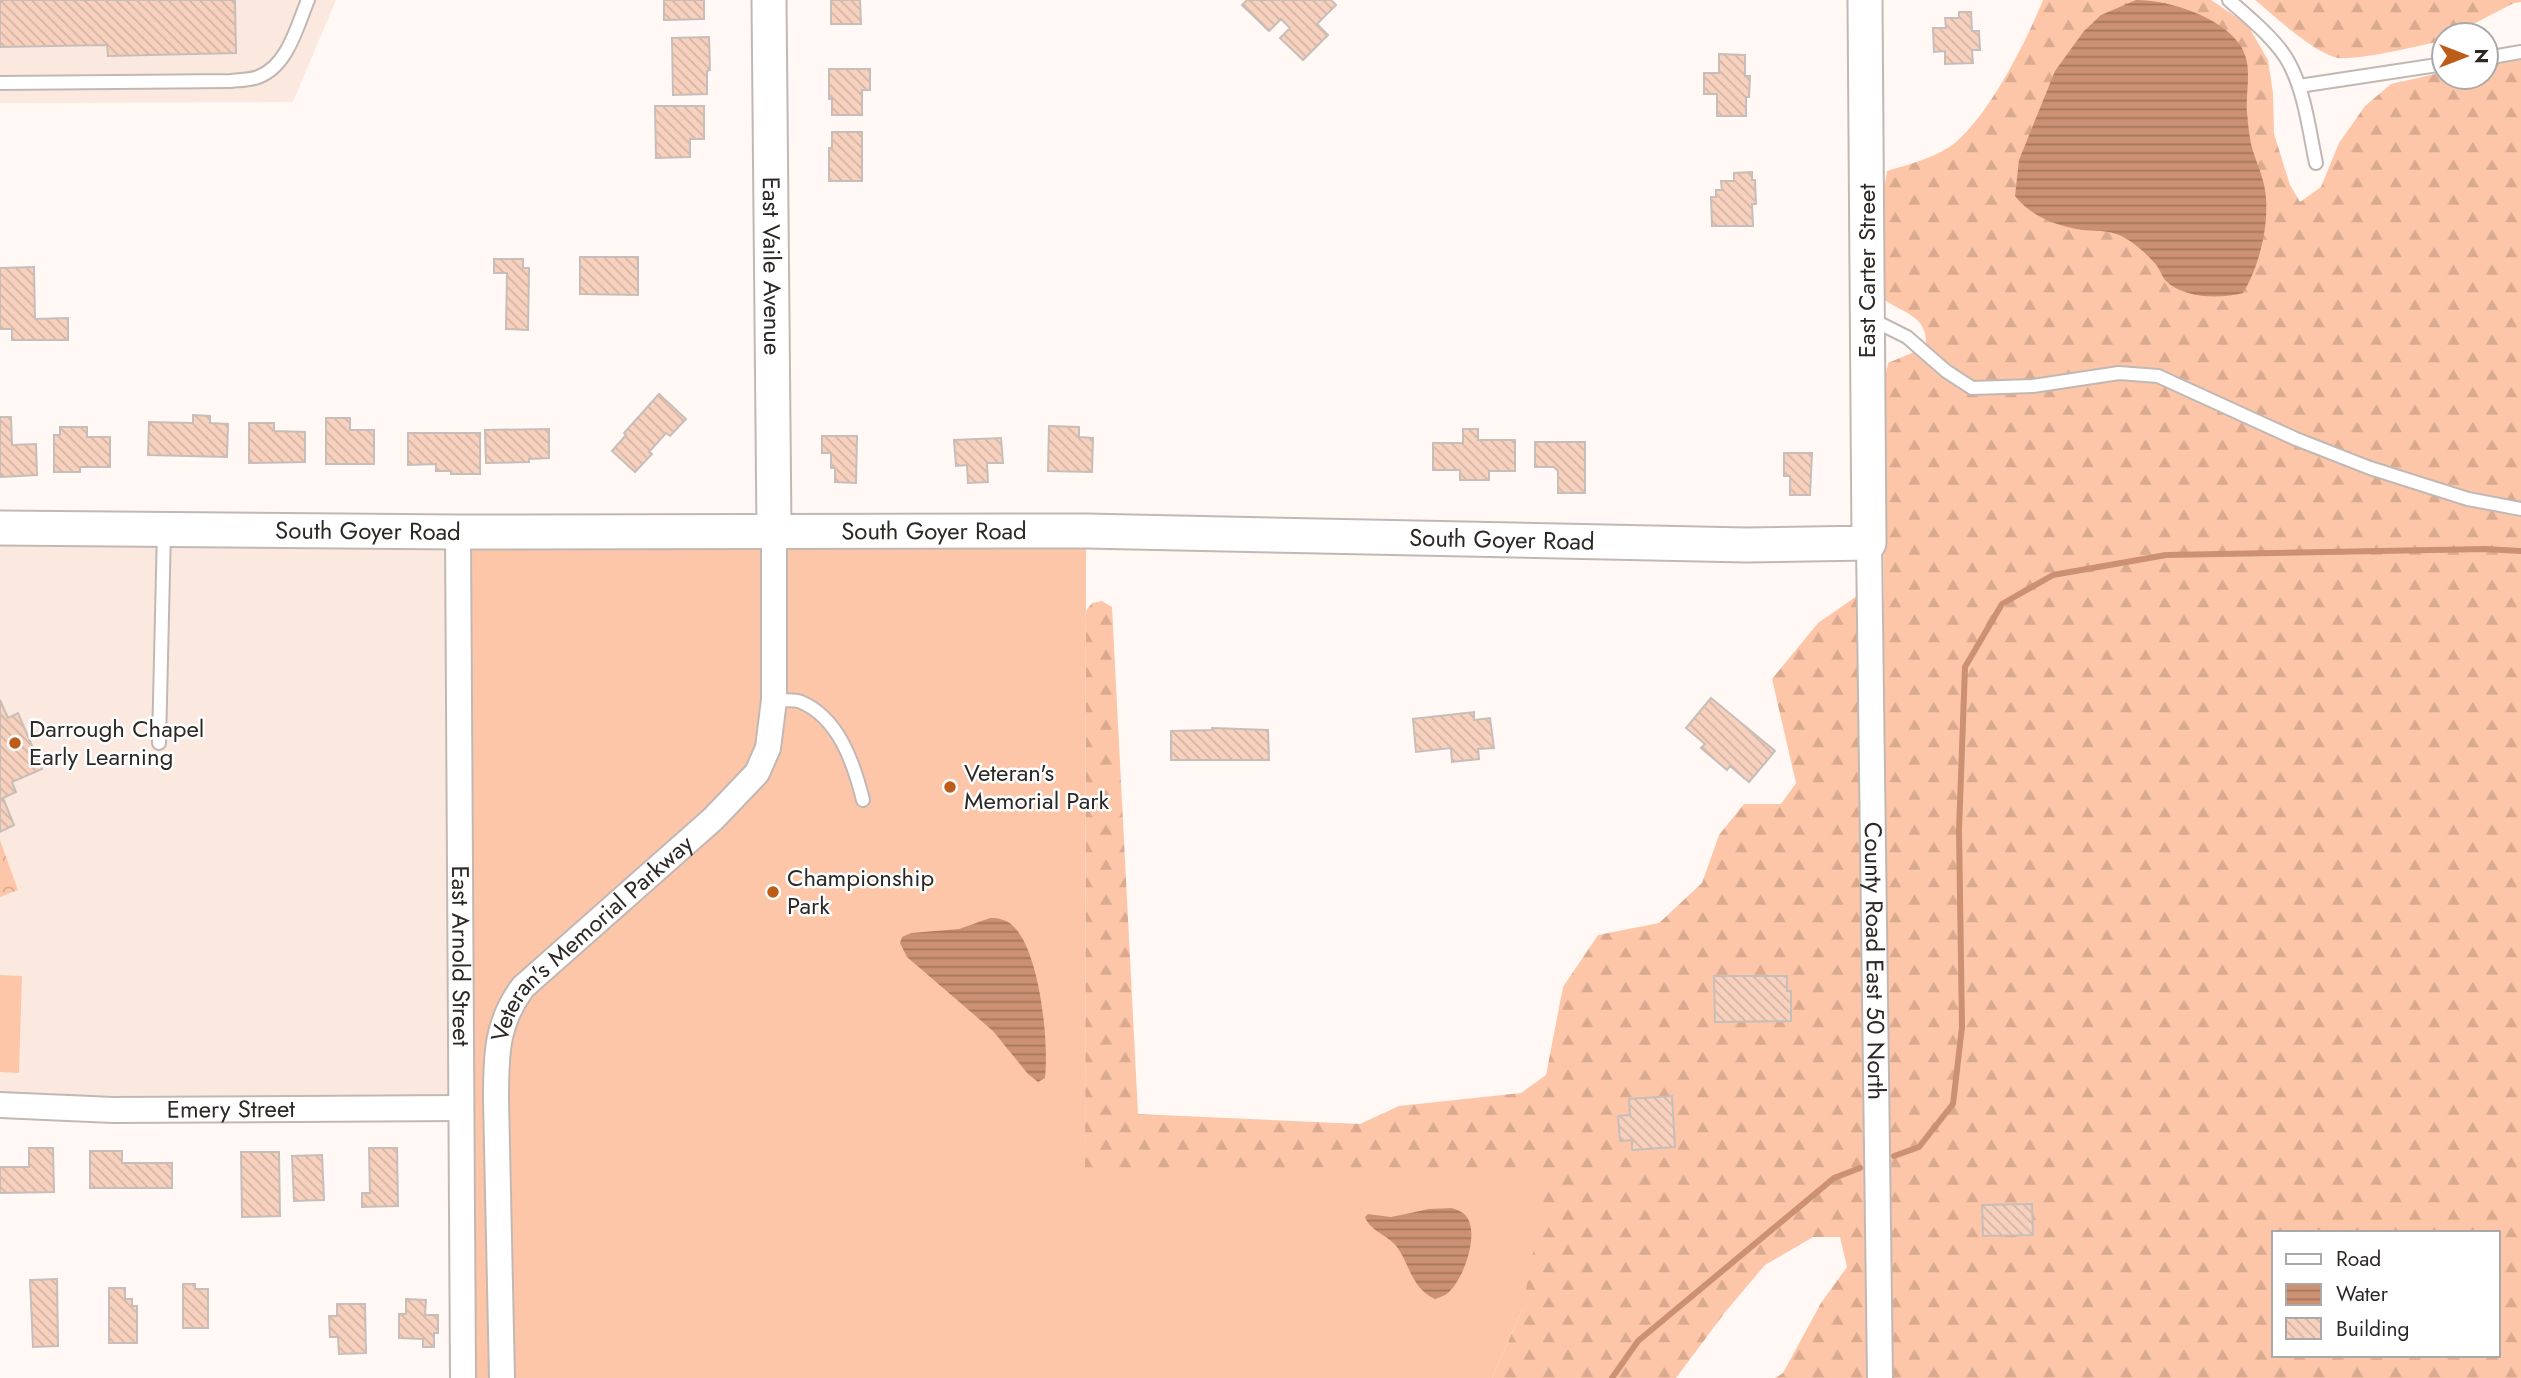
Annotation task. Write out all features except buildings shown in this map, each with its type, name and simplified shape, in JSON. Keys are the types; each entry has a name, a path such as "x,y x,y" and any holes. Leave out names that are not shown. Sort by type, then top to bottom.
{"street":[{"name":"East Vaile Avenue","path":"769,0 774,532"},
{"name":"East Carter Street","path":"1865,0 1869,543"},
{"name":"South Goyer Road","path":"0,528 458,532 1086,531 1732,544 1869,543"},
{"name":"East Arnold Street","path":"458,532 463,1378"},
{"name":"Veteran's Memorial Parkway","path":"502,1378 496,1059 503,1022 523,987 713,819 757,773 768,748 774,700 774,532"},
{"name":"County Road East 50 North","path":"1869,543 1880,1378"},
{"name":"Emery Street","path":"0,1105 113,1110 461,1108"}],"lane":[{"path":"0,83 231,81 258,77 274,68 288,49 308,0"},
{"path":"2229,0 2288,61 2299,86 2316,163"},
{"path":"2500,56 2521,52"},
{"path":"2299,86 2430,66"},
{"path":"1868,317 1907,337 1972,388 2033,387 2119,373 2158,376 2296,439 2370,468 2468,499 2521,509"},
{"path":"159,743 164,529"},
{"path":"774,700 799,701 823,716 838,735 853,764 863,800"}],"shaded area":[{"path":"0,0 336,0 293,102 0,103"},
{"path":"0,528 458,532 461,1108 0,1104"}],"green space":[{"path":"2043,0 2211,0 2247,24 2268,60 2273,93 2274,134 2290,185 2300,202 2321,187 2339,143 2365,106 2391,84 2430,75 2430,91 2500,91 2500,62 2521,58 2521,1378 1890,1378 1882,395 1888,363 1926,347 1926,336 1919,322 1883,299 1882,204 1887,171 1923,160 1956,142 1982,113 2006,76"},
{"path":"2255,0 2521,0 2479,21 2430,21 2430,43 2354,58 2334,57 2324,53 2293,32"},
{"name":"Championship Park","path":"1086,531 1085,1172 1549,1172 1522,1310 1492,1378 463,1378 458,532"},
{"path":"1870,587 1880,1378 1775,1378 1783,1373 1821,1303 1847,1267 1840,1237 1813,1237 1765,1265 1726,1311 1676,1378 1492,1378 1522,1310 1085,1172 1086,611 1092,603 1102,601 1112,607 1138,1114 1360,1124 1399,1106 1521,1093 1546,1075 1563,987 1598,935 1659,923 1702,883 1719,835 1744,804 1781,804 1796,783 1772,679 1818,623"},
{"path":"0,840 18,890 0,897"},
{"path":"0,975 22,976 19,1073 0,1072"}],"water":[{"path":"2136,0 2164,3 2208,18 2232,35 2247,61 2250,136 2264,184 2266,216 2254,270 2243,293 2213,297 2182,291 2165,280 2149,257 2119,235 2054,223 2029,210 2015,196 2019,160 2055,71 2084,31 2101,15"},
{"path":"990,918 1008,922 1021,936 1036,974 1044,1020 1046,1062 1045,1078 1038,1082 1028,1074 993,1031 907,957 900,943 902,937 911,933 959,929"},
{"path":"1452,1208 1466,1216 1470,1224 1471,1244 1465,1266 1455,1285 1449,1292 1435,1299 1416,1283 1397,1247 1371,1226 1365,1217 1368,1214 1391,1217 1429,1209"}],"waterway":[{"path":"1894,1156 1919,1147 1953,1104 1962,1027 1959,830 1965,667 2002,604 2053,575 2166,555 2485,549 2521,551"},
{"path":"1612,1378 1638,1341 1834,1178 1860,1168"}],"place":[{"name":"Darrough Chapel Early Learning","path":"15,743"},
{"name":"Veteran's Memorial Park","path":"950,787"},
{"name":"Championship Park","path":"773,892"}]}
